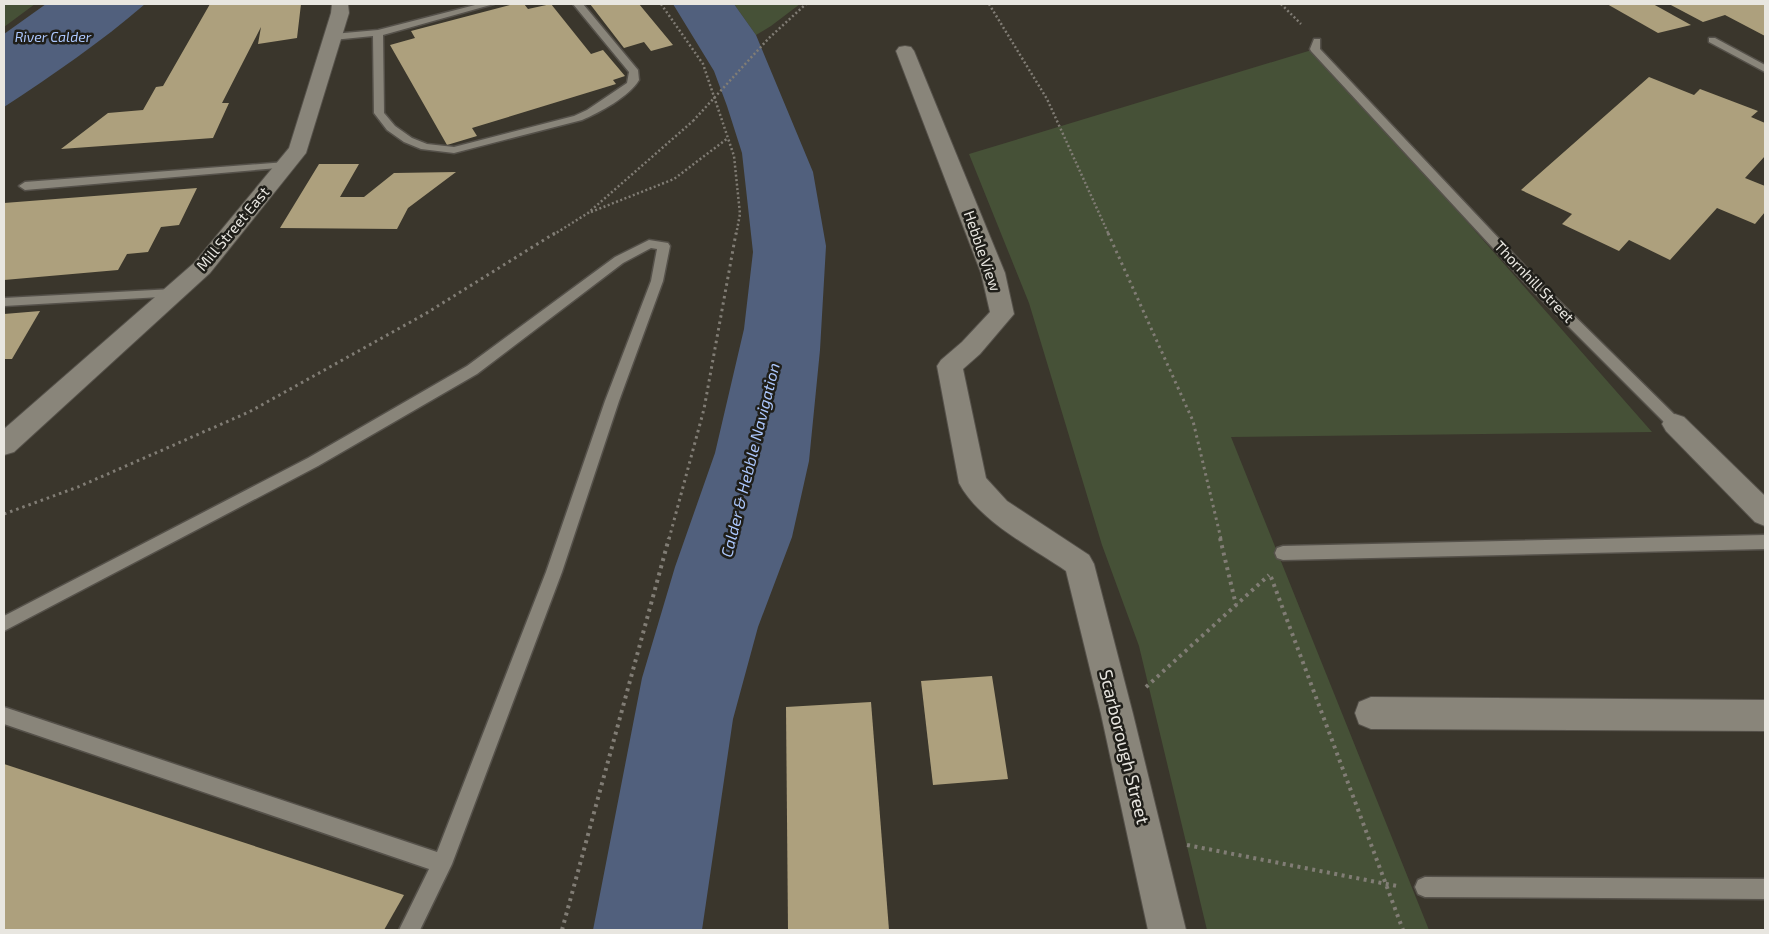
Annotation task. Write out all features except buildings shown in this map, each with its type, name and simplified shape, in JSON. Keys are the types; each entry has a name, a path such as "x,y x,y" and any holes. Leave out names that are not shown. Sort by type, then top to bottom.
{"street":[{"name":"Mill Street East","path":"4,445 202,268 299,149 334,37 340,13 340,4"},
{"name":"Hebble View","path":"905,51 993,273 1002,314 971,348 950,366 973,483 997,509 1079,564"},
{"name":"Thornhill Street","path":"1675,424 1765,514"},
{"name":"Scarborough Street","path":"1079,564 1117,714 1167,930"},
{"path":"1371,714 1765,716"}],"lane":[{"path":"334,37 378,33 489,4"},
{"path":"378,33 379,113 391,128 408,140 425,147 454,150 578,118 591,112 631,86 634,80 634,72 578,4"},
{"path":"1712,40 1765,69"},
{"name":"Thornhill Street","path":"1317,41 1315,49 1534,284 1675,424"},
{"path":"25,186 286,165"},
{"path":"4,624 322,457 472,370 619,260 649,244 664,246 657,280 612,401 554,572 442,864 409,930"},
{"path":"4,302 173,293"},
{"path":"1283,553 1765,542"},
{"path":"4,716 442,864"},
{"path":"1425,887 1765,889"}],"path":[{"path":"562,930 704,409 740,214 734,156 703,64 661,4"},
{"path":"4,514 78,487 249,412 425,314 588,213 693,121 769,38 806,4"},
{"path":"989,4 1047,99 1193,421 1236,605"},
{"path":"588,213 674,179 728,138"},
{"path":"1117,714 1270,574 1283,553"},
{"path":"1270,574 1403,930"},
{"path":"1146,836 1387,886 1425,887"}],"green space":[{"path":"4,4 35,4 4,27"},
{"path":"734,4 800,4 756,35"},
{"path":"1315,49 1652,432 1231,437 1429,930 1207,930 1139,646 1102,545 1029,303 969,154"}],"water":[{"name":"River Calder","path":"46,4 145,4 76,58 4,107 4,34"},
{"name":"Calder & Hebble Navigation","path":"673,4 734,4 756,35 813,172 826,246 820,350 809,461 792,537 758,627 733,719 702,930 593,930 642,678 675,567 715,453 744,329 753,252 742,153 727,106 714,71"}]}
